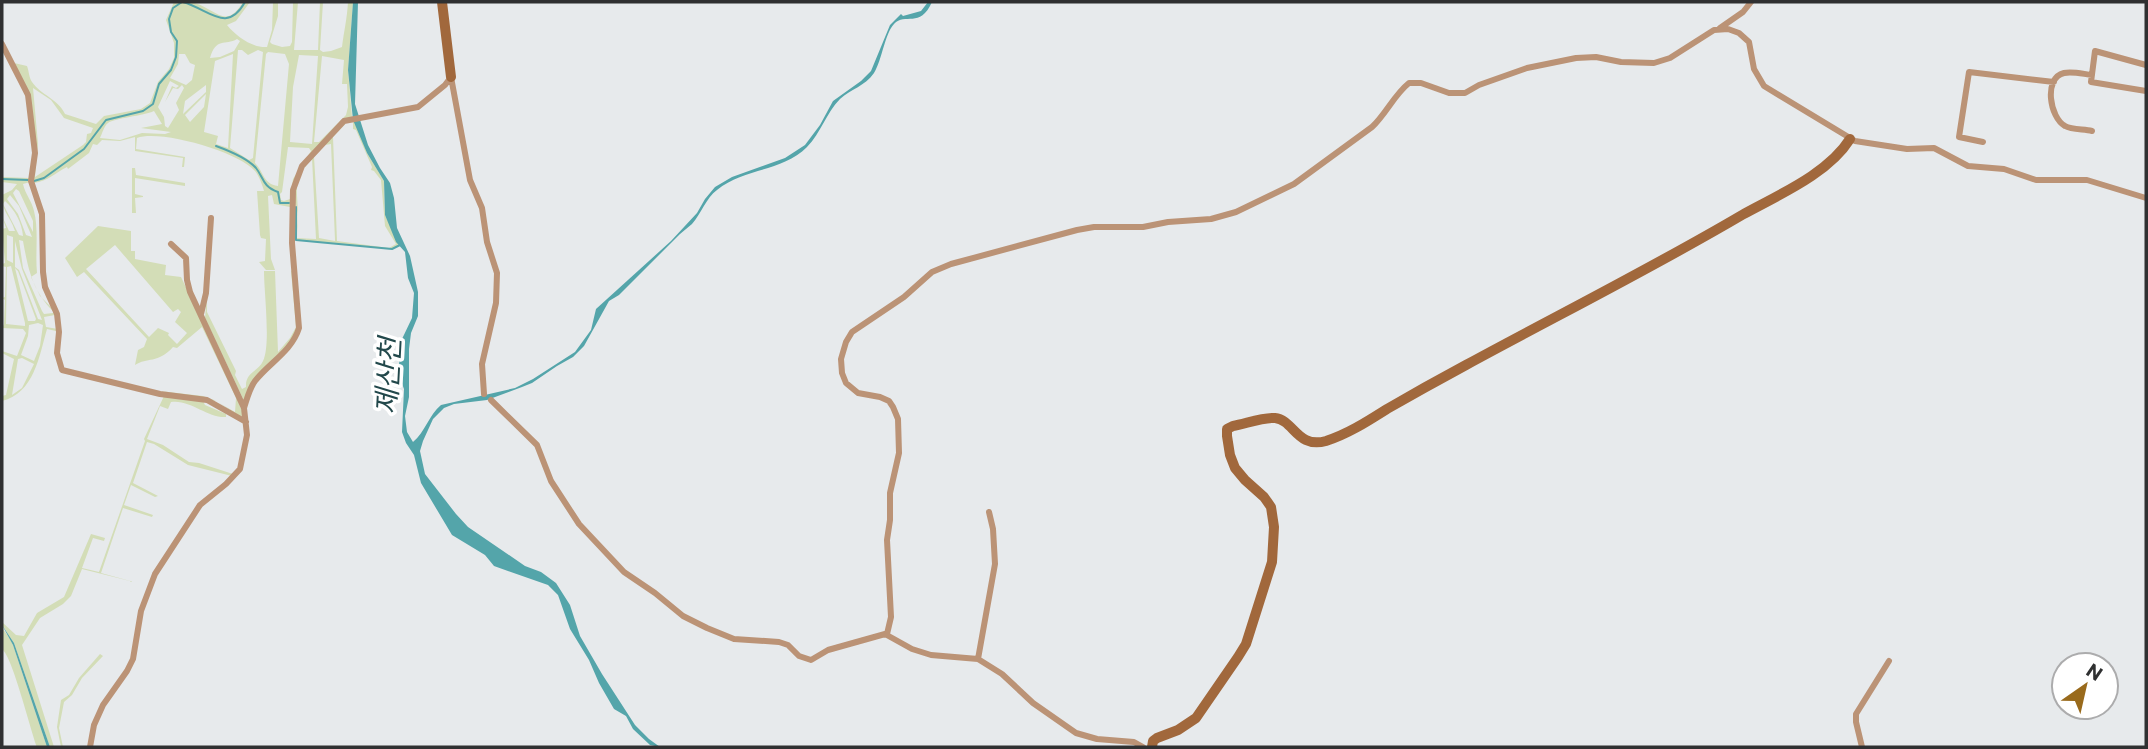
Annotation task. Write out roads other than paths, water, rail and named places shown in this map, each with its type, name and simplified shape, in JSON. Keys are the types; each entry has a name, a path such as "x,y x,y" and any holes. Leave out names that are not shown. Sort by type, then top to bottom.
{"street":[{"path":"442,2 451,77 470,180 482,208 497,273 496,303 482,364 484,394"},
{"path":"1718,30 1743,12 1751,2"},
{"path":"887,634 891,617 887,540 891,520 890,493 899,453 898,419 888,401 858,393 846,383 841,359 846,341 852,332 904,297 932,272 984,254 1070,231 1202,220 1247,207 1294,184 1372,127 1397,94 1409,83 1421,83 1449,93 1465,93 1479,85 1536,65 1576,58 1596,57 1621,62 1654,63 1670,58 1709,32 1734,31 1745,37 1751,48 1756,75 1764,86 1850,139 1908,149 1934,148 1968,166 2004,169 2036,180 2087,180 2146,198"},
{"path":"2,44 28,95 35,153 31,181 42,214 42,261 46,287 57,314 57,353 62,370 160,394 207,400 246,422"},
{"path":"2146,65 2095,51 2091,82 2146,91"},
{"path":"1983,142 1959,136 1969,72 2054,82"},
{"path":"2092,75 2059,75 2054,82 2051,97 2061,124 2092,131"},
{"path":"244,408 255,381 286,350 299,328 292,243 292,190 302,166 344,121 418,107 451,77"},
{"path":"1152,747 1157,738 1178,730 1196,718 1246,644 1272,562 1274,536 1270,507 1264,497 1235,468 1230,455 1227,429 1274,418 1309,441 1321,442 1341,435 1480,357 1662,261 1807,178 1832,161 1850,139"},
{"path":"201,314 206,293 211,218"},
{"path":"90,747 94,725 103,705 133,659 141,611 149,587 193,514 240,469 247,435 244,408 190,292 186,258 171,244"},
{"path":"491,400 537,445 551,481 584,531 624,572 698,624 734,639 779,642 788,645 799,656 811,660 828,650 887,634 912,649 931,655 978,659 1002,674 1032,703 1076,733 1143,747"},
{"path":"978,659 995,564 989,512"},
{"path":"1862,747 1856,714 1889,661"}],"water":[{"path":"353,2 358,2 355,104 368,145 390,183 397,228 410,256 418,292 418,316 411,333 409,349 409,397 405,416 407,432 413,442 441,405 515,388 575,352 591,330 596,309 671,241 697,213 715,187 732,177 785,158 805,145 833,101 871,71 890,25 901,14 903,16 921,11 928,2 932,2 918,18 903,19 894,24 874,73 840,99 807,147 786,161 739,178 713,193 692,224 619,295 609,301 584,346 573,357 522,387 487,400 454,404 444,408 433,419 423,441 420,451 425,474 468,527 525,566 541,572 556,583 570,605 580,636 602,674 635,725 660,747 650,745 633,729 626,716 614,709 570,629 558,595 548,585 494,566 485,555 452,535 421,483 414,455 402,432 404,389 398,373 402,339 412,318 414,293 408,278 405,252 396,242 385,215 384,181 367,153 353,120 348,70"},
{"path":"2,625 14,643 50,747 47,747 13,645"}],"waterway":[{"path":"34,181 44,178 84,149 106,120 143,111 153,104 159,84 171,70 176,57 177,41 171,32 169,19 173,8 182,2"},
{"path":"183,2 225,18 232,17 245,2"},
{"path":"216,146 252,165 266,184 278,192 280,203 289,203"},
{"path":"2,179 28,180"},
{"path":"296,207 296,240 392,249 400,245"}],"water label":[{"name":"제산천","path":"388,376"}]}
